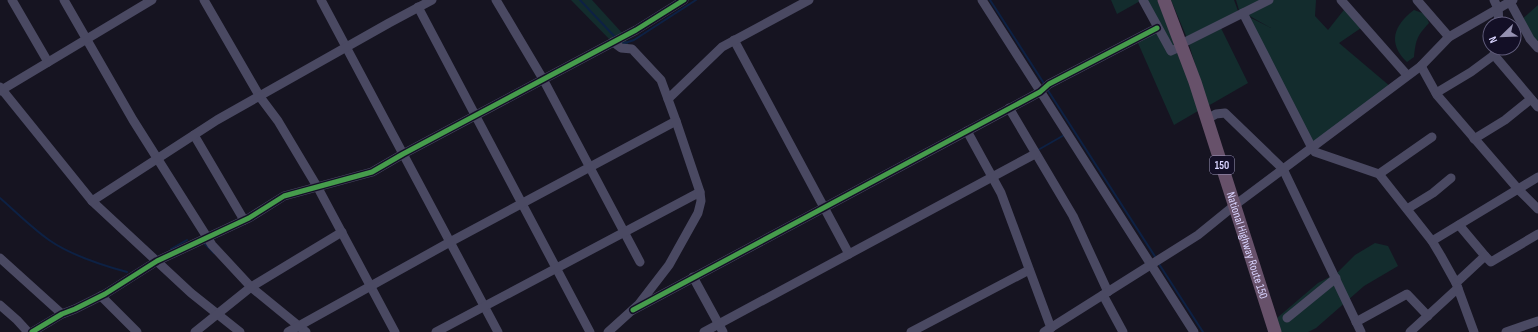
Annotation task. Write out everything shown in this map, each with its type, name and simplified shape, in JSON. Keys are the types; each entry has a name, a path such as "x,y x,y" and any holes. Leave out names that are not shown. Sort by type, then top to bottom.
{"highway":[{"name":"National Highway Route 150","path":"1164,0 1182,45 1207,119 1275,332"}],"street":[{"path":"12,0 48,62"},
{"path":"64,0 158,159 212,244 251,287 294,328 306,332"},
{"path":"133,0 138,8"},
{"path":"152,0 1,89 92,201 191,293 240,332"},
{"path":"204,0 260,97 278,121 318,188 395,332"},
{"path":"321,0 498,332"},
{"path":"92,201 217,120 260,97 346,46 432,0"},
{"path":"496,0 543,79 640,262"},
{"path":"32,332 62,314 101,296 157,261 244,220 284,196 318,188 372,172 475,115 636,30 684,0"},
{"path":"668,99 722,47 809,0"},
{"path":"982,0 1194,332"},
{"path":"1143,0 1157,28 1171,51 1269,0"},
{"path":"1341,0 1407,75"},
{"path":"1417,0 1449,37"},
{"path":"967,131 1001,193 1051,330 1106,293 1198,235 1235,205 1420,66 1449,37 1496,4 1512,1 1530,39 1538,48"},
{"path":"1496,4 1497,16"},
{"path":"418,7 590,332"},
{"path":"1243,13 1312,148 1315,152 1380,174 1432,241 1457,286 1474,332"},
{"path":"633,310 1040,92 1049,84 1157,28"},
{"path":"734,40 849,254"},
{"path":"608,332 639,304 669,265 698,213 701,201 700,192 661,80 632,49 622,48 613,42"},
{"path":"1436,93 1471,72 1489,56"},
{"path":"1499,56 1538,107"},
{"path":"1420,66 1436,93 1474,139 1518,189 1538,209"},
{"path":"1474,139 1504,120 1531,99"},
{"path":"1009,108 1073,216 1123,332"},
{"path":"1207,119 1216,114 1225,113 1283,169 1361,332"},
{"path":"294,328 450,242 676,121"},
{"path":"194,136 244,220"},
{"path":"1380,174 1432,137"},
{"path":"704,332 721,328 849,254 1035,154"},
{"path":"1432,241 1538,177"},
{"path":"1407,209 1433,193 1451,178"},
{"path":"436,332 700,192"},
{"path":"1459,224 1491,262 1538,234"},
{"path":"195,332 251,287 342,232"},
{"path":"1410,332 1428,316 1485,256"},
{"path":"0,258 62,314"},
{"path":"911,332 1029,270"},
{"path":"693,277 721,328"},
{"path":"1287,318 1336,278"},
{"path":"1356,322 1406,294 1428,316"},
{"path":"101,296 137,332"},
{"path":"0,305 28,332"},
{"path":"1506,332 1538,320"}],"green space":[{"path":"571,0 592,0 623,34 630,48 615,45"},
{"path":"1111,0 1142,0 1117,14"},
{"path":"1147,0 1158,0 1177,43 1198,111 1174,125 1138,43 1162,29"},
{"path":"1171,0 1234,0 1238,11 1218,22 1248,83 1208,106 1187,38"},
{"path":"1236,0 1316,0 1315,16 1328,30 1347,6 1364,26 1339,43 1391,87 1313,144 1249,17 1271,28 1239,10"},
{"path":"1538,5 1538,48 1522,24 1522,19"},
{"path":"1414,10 1425,14 1429,23 1418,38 1414,57 1407,62 1397,48 1395,41 1398,28 1407,16"},
{"path":"1375,243 1388,246 1398,266 1364,286 1316,328 1308,332 1281,332 1277,318 1318,283 1337,273 1355,255"}],"waterway":[{"path":"580,0 616,38"},
{"path":"620,41 625,43 634,40 696,0"},
{"path":"990,0 1045,85"},
{"path":"1047,89 1156,258"},
{"path":"1038,150 1066,134"},
{"path":"0,198 36,230 58,246 87,259 127,272"},
{"path":"171,249 187,240"},
{"path":"205,244 214,253"},
{"path":"1159,264 1203,332"}],"cycle path":[{"path":"32,332 62,314 105,294 157,261 249,218 284,196 372,172 636,30 684,0"},
{"path":"633,310 1040,92 1049,84 1157,28"}]}
